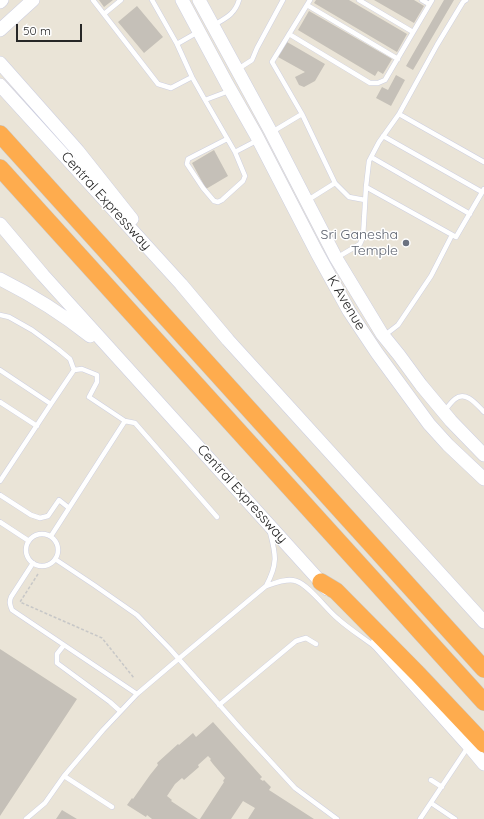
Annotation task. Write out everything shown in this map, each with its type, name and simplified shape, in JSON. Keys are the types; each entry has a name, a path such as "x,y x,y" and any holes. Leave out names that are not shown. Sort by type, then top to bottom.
{"highway":[{"path":"0,134 484,669"},
{"path":"0,168 484,702"},
{"path":"321,582 336,591 417,673 477,745"}],"main road":[{"path":"0,30 33,0"},
{"name":"K Avenue","path":"182,0 349,311 377,353 429,424 448,445 484,479"},
{"name":"K Avenue","path":"199,0 271,132 336,258 384,336 443,412 484,454"},
{"path":"199,32 213,26"},
{"path":"0,63 93,168 187,292"},
{"name":"Central Expressway","path":"0,85 484,622"},
{"path":"258,139 271,132"},
{"name":"Central Expressway","path":"0,224 43,275 387,655 477,745 484,764"},
{"path":"0,279 31,295 61,314 122,362"}],"lane":[{"path":"93,0 158,84 171,88 192,77"},
{"path":"152,0 177,44 192,77 235,152 246,176 243,181 218,202 214,201 203,188 187,164 188,159 227,139"},
{"path":"213,26 230,16 238,5 239,0"},
{"path":"237,70 252,60 283,0"},
{"path":"359,0 413,32"},
{"path":"289,34 370,83 378,83 385,80 431,2 422,0"},
{"path":"336,258 360,244 363,237 369,161 383,136 399,114 437,45 463,2 466,0"},
{"path":"104,14 118,1"},
{"path":"365,200 349,197 336,183 302,114 272,62 308,2 398,59"},
{"path":"177,44 199,32"},
{"path":"205,100 230,90"},
{"path":"271,132 302,114"},
{"path":"399,114 484,162"},
{"path":"366,187 456,237 483,190 383,136"},
{"path":"235,152 258,139"},
{"path":"371,157 470,214"},
{"path":"306,201 336,183"},
{"path":"384,336 398,325 431,276 452,235"},
{"path":"0,315 9,316 32,330 58,349 70,359 74,370"},
{"path":"0,481 74,370 82,369 97,375 97,382 89,397 125,421 135,423 217,517"},
{"path":"0,370 51,404"},
{"path":"443,412 456,398 461,396 468,397 484,412"},
{"path":"0,402 36,426"},
{"path":"51,536 125,421"},
{"path":"0,495 32,515 40,518 48,516 59,500 69,508"},
{"path":"0,522 29,541"},
{"path":"266,586 273,572 275,562 274,546 268,524"},
{"path":"39,534 51,536 57,543 58,547 55,559 52,562 40,566 33,563 30,560 26,549 29,541 39,534"},
{"path":"55,559 137,615 171,649 219,705 295,788 337,819"},
{"path":"33,563 10,601 12,610 137,694"},
{"path":"26,819 45,803 64,776 103,730 137,694 266,586 283,581 296,581 301,583 308,588 337,618 387,655"},
{"path":"219,705 296,641 306,638 316,644"},
{"path":"64,645 57,654 57,663 120,711"},
{"path":"420,819 442,787 477,745"},
{"path":"64,776 112,807"},
{"path":"431,780 442,787"},
{"path":"431,803 452,818"}],"path":[{"path":"38,574 20,602 102,638 134,678"}],"building":[{"path":"99,0 113,0 104,7"},
{"path":"316,0 349,0 407,34 397,52 314,3"},
{"path":"374,0 414,0 424,6 414,23"},
{"path":"444,0 454,0 413,70 406,66"},
{"path":"137,6 163,37 144,53 118,22"},
{"path":"309,11 392,59 383,74 378,71 375,76 298,30"},
{"path":"287,42 325,64 315,81 304,87 299,85 295,77 305,72 278,57"},
{"path":"396,75 405,80 391,106 376,98 382,87 388,90"},
{"path":"214,150 228,176 206,189 192,163"},
{"path":"0,649 77,699 0,816"},
{"path":"213,722 262,777 260,779 263,781 264,780 271,787 269,790 314,819 248,819 255,808 243,801 231,819 200,819 224,782 223,781 225,778 208,756 198,765 199,767 184,780 182,778 175,784 167,796 172,800 171,801 198,819 152,819 127,805 158,765 157,763 193,733 196,737"},
{"path":"62,810 77,819 56,819"}],"place":[{"name":"Sri Ganesha Temple","path":"406,243"}]}
